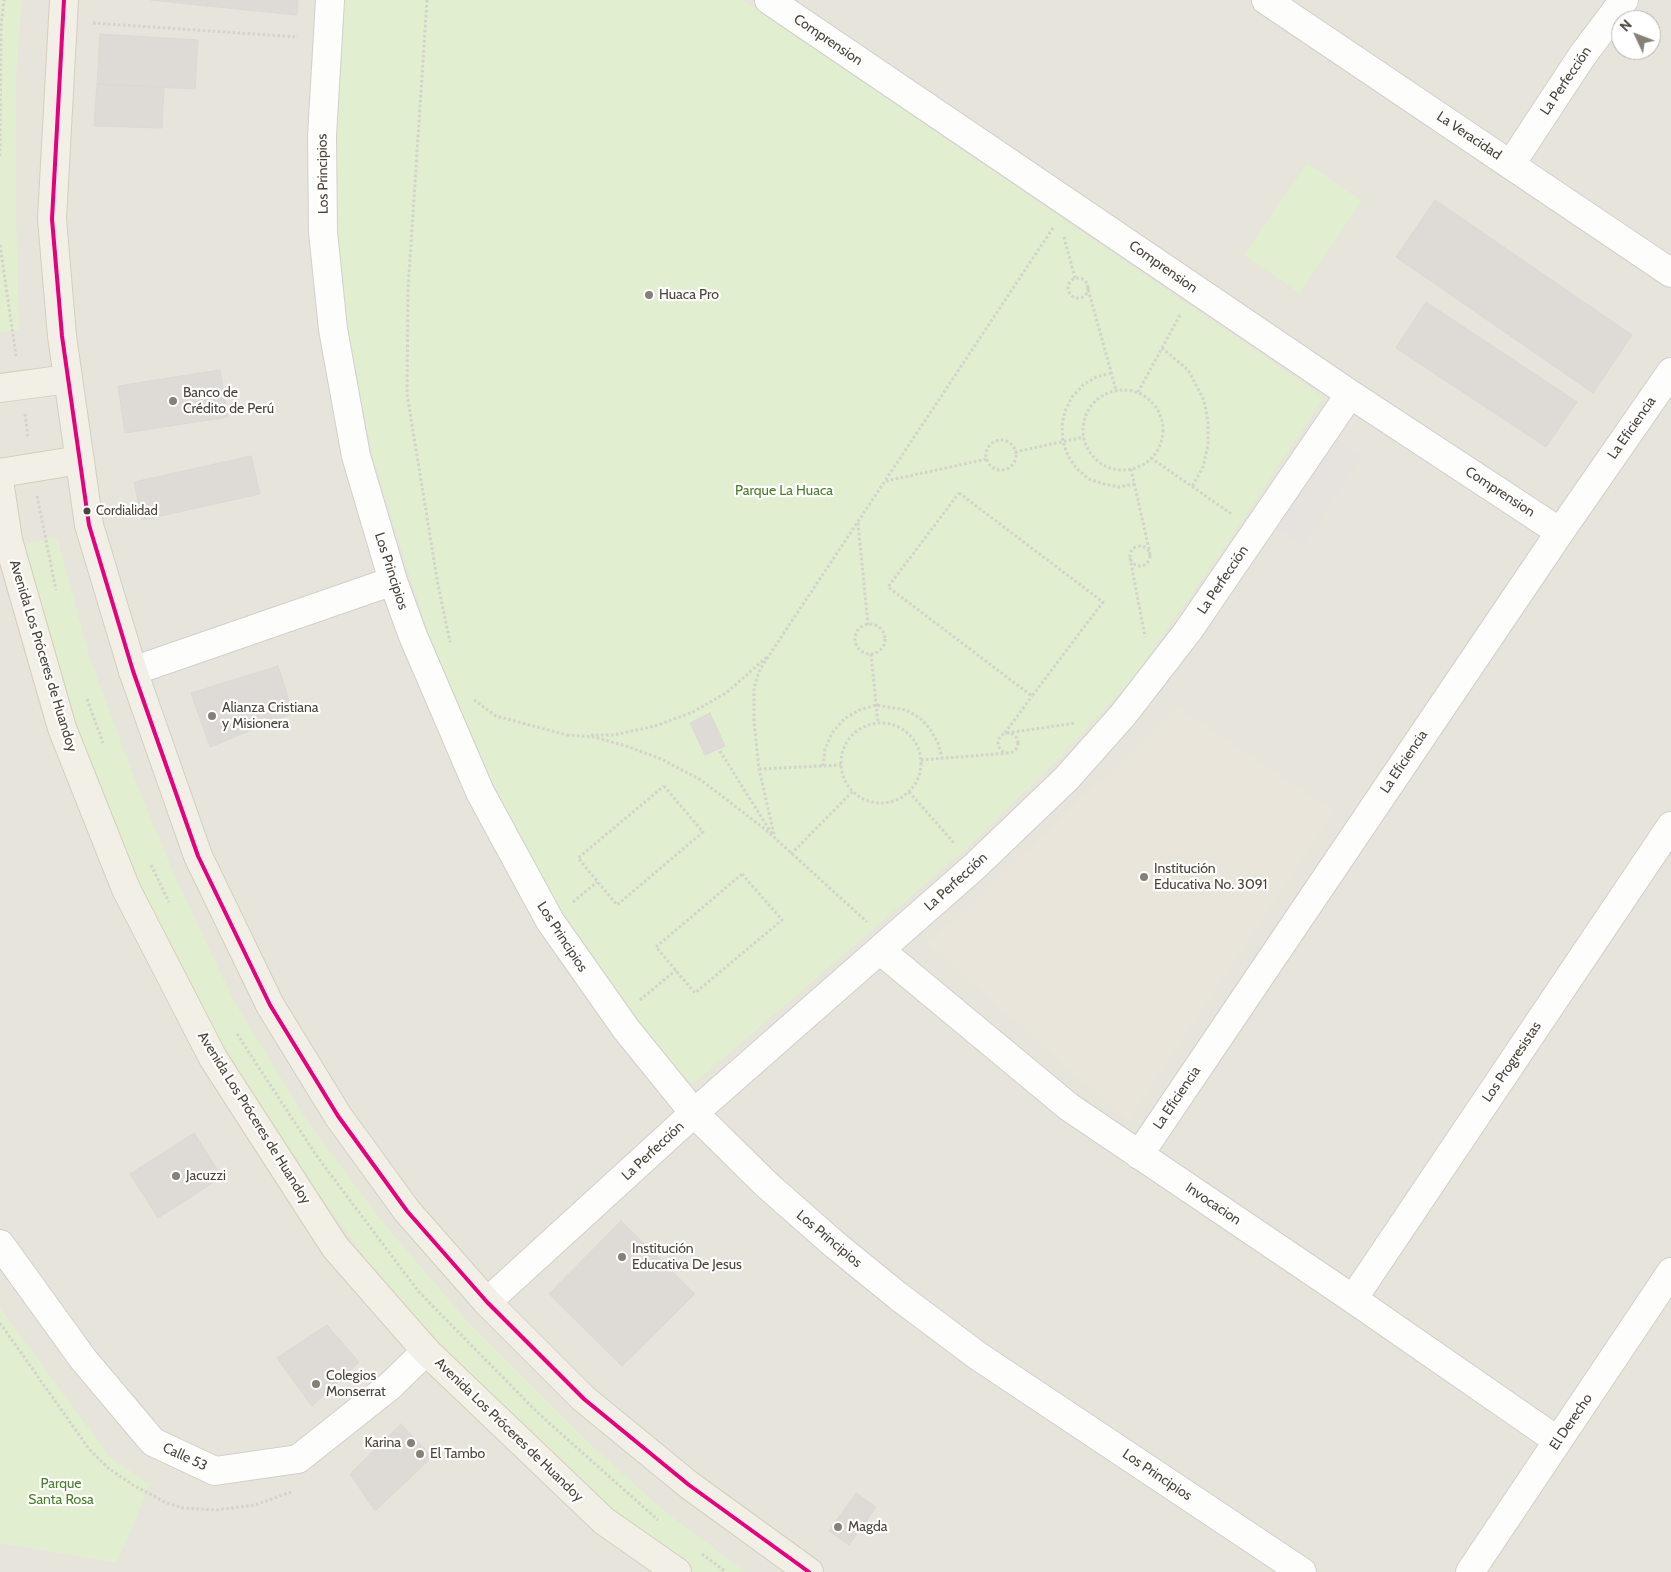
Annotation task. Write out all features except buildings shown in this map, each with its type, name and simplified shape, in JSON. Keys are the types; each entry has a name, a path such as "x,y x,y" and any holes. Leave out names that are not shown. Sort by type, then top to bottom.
{"main road":[{"path":"63,11 52,219 62,336 91,532 133,671 198,856 270,1005 338,1116 402,1203 487,1302 584,1399 689,1485 809,1572"},
{"path":"0,388 68,379"},
{"path":"0,473 80,460"},
{"name":"Avenida Los Próceres de Huandoy","path":"0,487 8,540 62,728 126,889 213,1058 335,1247 426,1351 604,1521 677,1572"}],"street":[{"name":"Los Principios","path":"330,0 326,39 322,136 323,232 333,329 356,456 393,581 413,636 480,792 550,921 619,1018 694,1112 767,1185 834,1244 898,1296 978,1356 1302,1572"},
{"name":"Comprension","path":"769,0 1350,394 1560,532"},
{"name":"La Veracidad","path":"1266,0 1671,274"},
{"name":"La Perfección","path":"1510,164 1582,56 1624,0"},
{"name":"La Eficiencia","path":"1139,1155 1560,532 1671,372"},
{"name":"La Perfección","path":"487,1302 694,1112 881,951 974,867 1066,779 1123,715 1188,631 1350,394"},
{"path":"133,671 393,581"},
{"name":"Los Progresistas","path":"1353,1298 1671,826"},
{"name":"Invocacion","path":"881,951 1069,1107 1353,1298 1558,1441"},
{"name":"Calle 53","path":"0,1244 83,1359 153,1442 215,1471 298,1459 390,1386 426,1351"},
{"name":"El Derecho","path":"1470,1572 1671,1272"}],"path":[{"path":"0,156 1,26 4,0"},
{"path":"427,0 408,290 407,394 438,586 450,643"},
{"path":"63,11 326,39"},
{"path":"776,839 759,769 754,722 754,688 760,669 1055,226"},
{"path":"1062,230 1075,278"},
{"path":"1087,285 1087,291 1083,296 1077,298 1071,296 1068,290 1068,284 1075,278 1082,278 1087,285 1116,390"},
{"path":"1138,392 1194,289"},
{"path":"1162,348 1188,370 1197,384 1205,407 1208,422 1208,444 1203,466 1192,487"},
{"path":"1111,373 1083,385 1072,397 1065,411 1062,426 1063,442 1073,463 1089,479 1119,487 1134,484"},
{"path":"1116,390 1138,392 1149,398 1158,408 1164,432 1161,444 1151,458 1140,467 1117,470 1105,466 1094,458 1086,447 1084,421 1088,409 1097,399 1116,390"},
{"path":"1015,452 1084,437"},
{"path":"987,459 990,445 998,441 1007,442 1015,452"},
{"path":"987,459 996,469 1004,469 1012,465 1015,452"},
{"path":"1151,458 1257,530"},
{"path":"886,481 987,459"},
{"path":"1130,558 1133,564 1141,566 1147,563 1150,554 1131,469"},
{"path":"1009,753 1004,752 998,744 1103,602 959,493 888,587 1032,696"},
{"path":"858,523 868,625"},
{"path":"1146,643 1130,558 1132,550 1138,547 1144,547 1150,554"},
{"path":"868,625 877,627 884,638 882,647 871,654 859,649 855,641 860,628 868,625"},
{"path":"567,735 614,735 655,726 693,712 726,693 773,651"},
{"path":"871,654 878,723"},
{"path":"468,696 496,716 567,735 594,737 626,746 681,768 707,785 776,839 869,924"},
{"path":"823,766 825,749 832,733 844,719 859,710 876,705 906,710 920,718 938,743 942,758"},
{"path":"1006,733 1084,722"},
{"path":"886,723 906,731 915,740 921,760 919,776 909,792 898,800 876,803 863,800 852,792 845,781 841,765 841,755 846,743 854,733 865,726 886,723"},
{"path":"921,760 1009,753 1015,750 1018,742 1014,734 1006,733"},
{"path":"720,751 776,839"},
{"path":"759,769 841,765"},
{"path":"664,786 703,832 617,905 578,858 664,786"},
{"path":"791,854 852,792"},
{"path":"909,792 974,867"},
{"path":"742,874 782,920 696,993 676,970 656,947 742,874"},
{"path":"619,1018 676,970"}],"shaded area":[{"path":"0,0 1671,0 1671,1572 0,1572"},
{"path":"1335,439 1362,457 1303,546 1276,529"},
{"name":"Institución Educativa No. 3091","path":"1178,707 1334,811 1128,1122 928,944"}],"green space":[{"path":"0,0 22,0 16,79 16,213 19,330 0,332"},
{"name":"Parque La Huaca","path":"344,0 743,0 1324,397 1227,544 1131,681 1057,761 965,850 695,1083 677,1077 547,895 490,794 447,692 374,462 347,336 334,229 338,58"},
{"path":"1307,163 1362,201 1299,293 1244,255"},
{"path":"57,537 89,655 136,783 177,881 235,1003 308,1122 385,1225 469,1323 588,1442 660,1507 746,1572 686,1572 612,1516 448,1358 366,1259 286,1149 235,1070 175,960 116,832 72,717 39,611 25,544"},
{"name":"Parque Santa Rosa","path":"0,1308 111,1458 150,1484 117,1563 0,1543"}],"transit line":[{"path":"64,0 52,219 62,336 89,525 133,671 198,856 270,1005 338,1116 407,1211 487,1302 584,1399 689,1485 809,1572"}],"place":[{"name":"Huaca Pro","path":"649,295"},
{"name":"Banco de Crédito de Perú","path":"173,401"},
{"name":"Cordialidad","path":"87,511"},
{"name":"Alianza Cristiana y Misionera","path":"212,716"},
{"name":"Institución Educativa No. 3091","path":"1144,877"},
{"name":"Jacuzzi","path":"176,1176"},
{"name":"Institución Educativa De Jesus","path":"622,1257"},
{"name":"Colegios Monserrat","path":"316,1384"},
{"name":"Karina","path":"411,1443"},
{"name":"El Tambo","path":"420,1454"},
{"name":"Magda","path":"838,1527"}]}
